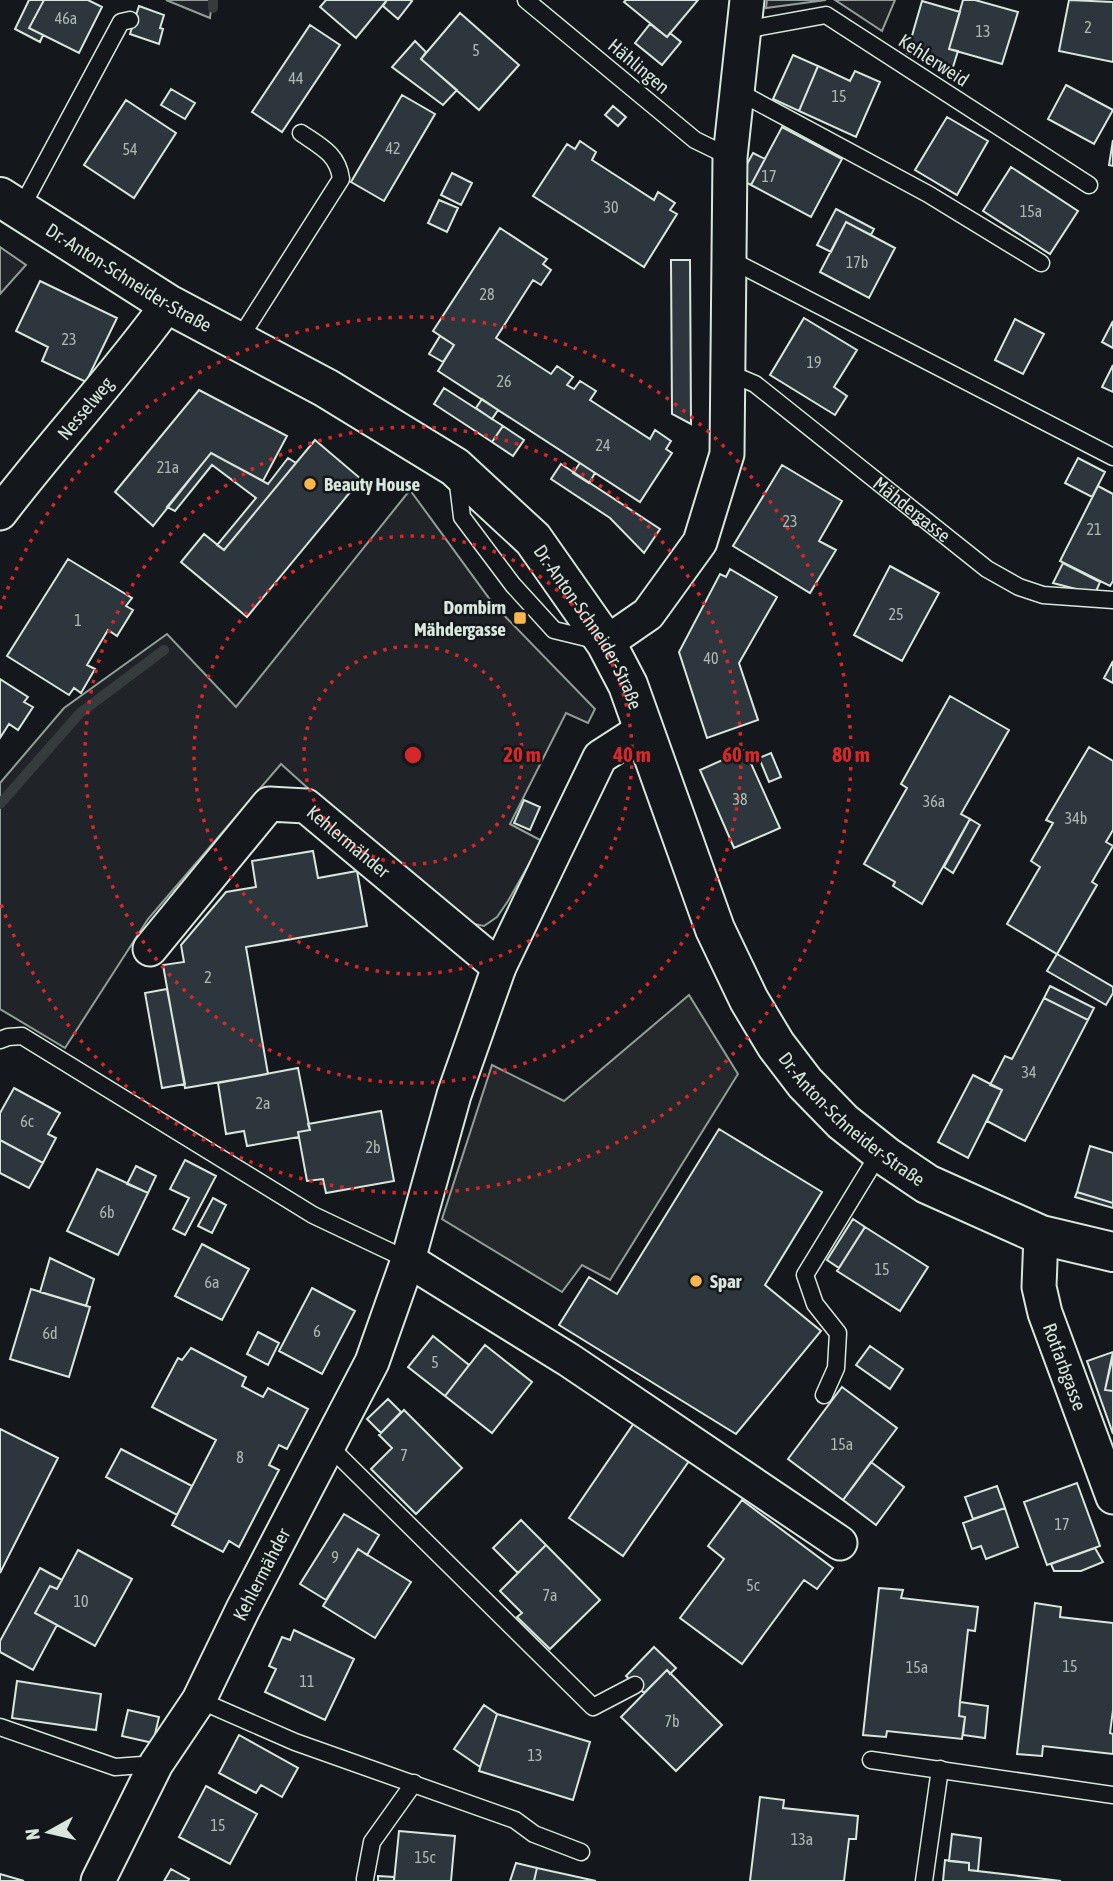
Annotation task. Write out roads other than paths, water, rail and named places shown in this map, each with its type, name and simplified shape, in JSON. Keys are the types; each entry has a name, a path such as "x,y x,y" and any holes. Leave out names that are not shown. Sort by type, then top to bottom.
{"main road":[{"name":"Dr.-Anton-Schneider-Straße","path":"10,204 167,303 326,388 455,467 533,539 606,643 628,685 715,929 749,1000 776,1045 805,1083 843,1122 880,1152 927,1184 1041,1235 1113,1252"}],"street":[{"path":"606,643 648,614 699,542 727,454 730,157 745,15"},
{"name":"Nesselweg","path":"0,513 141,341 167,303"},
{"name":"Kehlermähder","path":"99,1881 156,1764 199,1700 243,1609 330,1447 372,1362 408,1260 454,1095 499,967 600,757 645,728"},
{"name":"Kehlermähder","path":"149,949 269,804 306,806 499,967"},
{"name":"Rotfarbgasse","path":"1041,1235 1039,1287 1045,1312 1113,1497"},
{"path":"408,1260 569,1360 840,1543"}],"lane":[{"name":"Hählingen","path":"526,0 695,140 730,157"},
{"name":"Kehlerweid","path":"745,15 826,15 1089,185"},
{"path":"10,204 121,22 130,20"},
{"path":"737,91 928,194 1041,262"},
{"path":"238,341 341,179 339,164 301,132"},
{"path":"729,259 1113,457"},
{"name":"Mähdergasse","path":"729,373 755,384 987,569 1019,587 1043,595 1113,600"},
{"path":"0,1040 22,1036 313,1215 408,1260"},
{"path":"824,1395 836,1368 838,1332 815,1304 805,1275 880,1152"},
{"path":"330,1447 593,1707 635,1685"},
{"path":"199,1700 295,1742 515,1820 534,1834 581,1852"},
{"path":"0,1727 115,1767 156,1764"},
{"path":"871,1760 1113,1795"},
{"path":"924,1881 940,1769"},
{"path":"365,1879 372,1842 414,1783"}],"waterway":[{"path":"213,0 213,8"},
{"path":"0,804 80,713 164,650"}],"place":[{"name":"Beauty House","path":"310,484"},
{"name":"Dornbirn Mähdergasse","path":"520,618"},
{"name":"Spar","path":"696,1281"}]}
